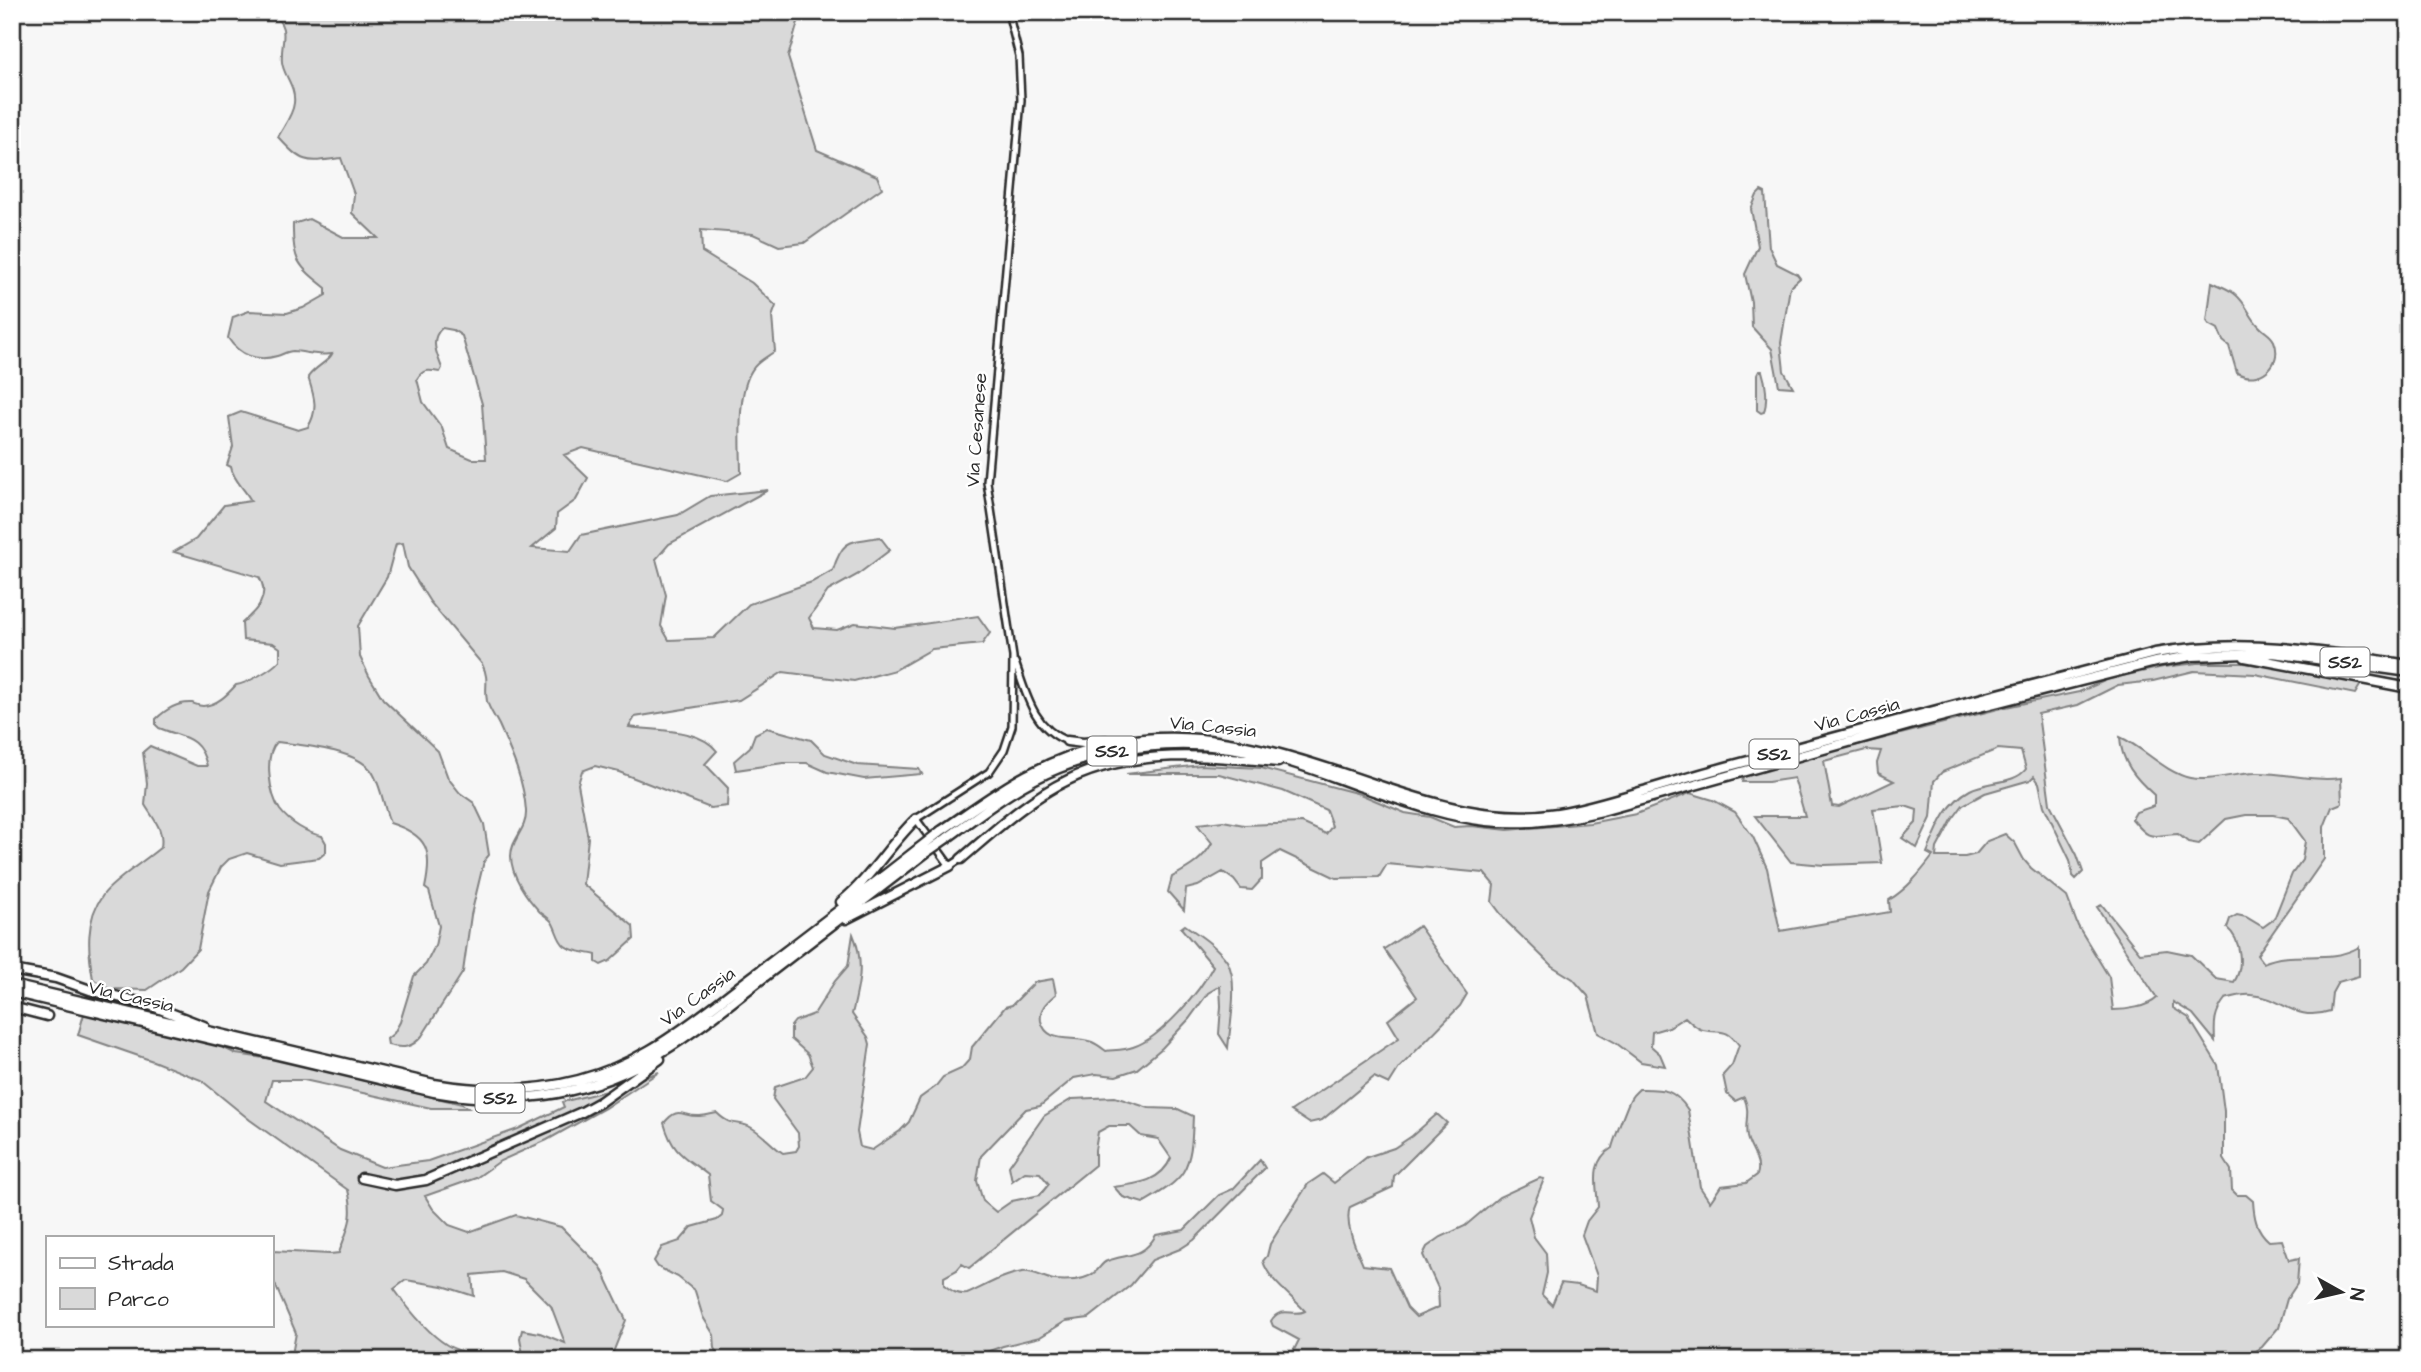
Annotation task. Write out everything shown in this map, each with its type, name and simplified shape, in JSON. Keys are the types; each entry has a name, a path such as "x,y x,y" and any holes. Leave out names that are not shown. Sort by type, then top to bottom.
{"highway":[{"name":"Via Cassia","path":"12,992 434,1092 471,1097 527,1098 588,1086 636,1067 683,1037 1003,789 1029,774 1104,745 1144,737 1195,737 1247,744 1301,758 1427,802 1473,813 1514,816 1556,814 1594,806 1814,743 2155,653 2211,646 2262,645 2318,650 2409,665"},
{"name":"Via Cassia","path":"944,834 1031,781 1060,767 1110,752 1147,745 1197,746 1252,752 1297,764 1447,815 1501,822 1563,820 1924,721 2155,662 2228,654 2291,655 2409,672"},
{"path":"2228,654 2409,688"},
{"path":"1067,741 1086,743 1144,737"},
{"path":"961,859 1039,797 1068,779 1104,766 1195,755 1297,764"},
{"path":"805,937 823,916 848,897 916,820"},
{"name":"Via Cassia","path":"12,985 453,1087 513,1091 548,1088 599,1074 652,1049 921,852"},
{"path":"824,930 950,866"},
{"path":"12,970 56,978 90,990 147,1004 221,1033"},
{"path":"12,1007 47,1016"},
{"path":"362,1178 382,1184 403,1185 437,1176 582,1112 655,1063 683,1037"}],"street":[{"name":"Via Cesanese","path":"916,820 989,772 1002,754 1012,721 1013,657 987,482 1021,100 1019,56 1008,12"},
{"path":"1013,657 1034,712 1048,731 1067,741"},
{"path":"916,820 950,866 961,859"}],"green space":[{"path":"271,12 809,12 798,22 788,57 817,150 877,176 882,188 804,243 779,246 753,234 701,230 702,252 752,283 776,306 772,317 775,351 757,364 750,373 742,400 741,473 727,481 583,448 564,455 588,478 576,500 557,514 556,528 532,548 570,551 581,535 678,515 710,496 768,490 669,544 656,559 666,595 661,626 669,640 714,638 749,604 812,582 833,570 840,552 849,543 880,537 890,550 857,575 828,591 809,618 814,628 837,630 855,623 895,628 978,616 990,633 982,644 932,649 895,670 854,681 783,672 739,700 635,717 629,727 688,734 699,738 717,751 705,764 728,788 727,806 710,808 619,772 595,766 582,771 578,784 588,838 583,884 633,926 634,939 610,961 601,965 596,962 596,955 572,950 563,944 552,922 535,906 517,879 511,856 513,844 526,818 525,800 512,756 488,704 482,664 430,602 408,567 403,543 396,544 387,577 358,626 360,657 383,699 438,751 448,778 460,793 474,803 484,824 489,855 484,861 471,915 463,972 422,1036 415,1043 403,1047 388,1045 387,1039 400,1022 414,976 426,964 435,946 439,926 429,891 425,888 427,854 425,846 413,833 390,823 374,775 367,767 345,754 277,742 270,756 271,786 276,803 299,827 322,836 326,843 326,852 319,858 280,863 247,853 229,859 221,867 209,891 198,949 181,967 147,990 109,989 93,979 90,958 89,936 97,904 122,877 161,847 160,830 145,805 147,783 143,752 150,746 197,766 207,766 195,743 159,728 156,719 177,705 213,704 236,685 259,676 280,660 280,648 273,643 243,640 242,623 257,608 263,597 259,577 174,552 196,539 224,505 251,501 231,467 227,465 233,447 229,417 241,412 298,430 308,427 313,414 314,396 308,377 332,354 293,351 269,358 249,356 237,349 228,338 233,317 249,311 287,313 303,308 326,295 326,288 303,268 299,261 294,246 293,224 309,219 345,238 378,238 352,213 354,194 341,158 305,160 278,137 292,112 294,97 283,67 284,36 277,18","holes":["442,328 453,330 462,336 482,404 486,459 472,459 449,449 442,428 423,402 417,379 426,371 440,372 442,368 435,347 436,337"]},
{"path":"1761,191 1765,193 1769,247 1777,264 1800,278 1790,287 1781,343 1784,371 1793,387 1779,386 1772,349 1752,327 1751,302 1745,274 1758,246 1751,209"},
{"path":"2212,282 2239,298 2274,341 2276,358 2268,370 2253,376 2237,373 2229,346 2223,341 2218,329 2207,321"},
{"path":"1759,371 1762,371 1766,391 1764,412 1761,413 1757,410"},
{"path":"2198,663 2244,663 2361,684 2355,694 2255,674 2194,671 2153,681 2118,685 2078,705 2038,714 2050,804 2083,872 2076,879 2073,876 2070,860 2044,806 2039,783 2034,776 2030,780 1985,793 1963,805 1937,848 1936,857 1965,857 1976,854 1987,841 2005,834 2015,843 2031,868 2067,897 2078,926 2109,977 2113,1010 2136,1007 2157,998 2097,907 2102,905 2140,953 2167,950 2191,955 2216,979 2234,982 2239,969 2240,954 2232,933 2227,928 2230,919 2237,915 2246,917 2263,927 2274,919 2292,874 2302,860 2305,841 2288,818 2273,815 2246,815 2226,819 2199,844 2188,842 2178,834 2148,835 2132,819 2136,812 2154,806 2154,795 2141,783 2126,762 2120,737 2162,765 2190,778 2206,779 2255,773 2319,779 2341,778 2342,803 2332,807 2324,827 2324,859 2257,955 2263,963 2287,957 2335,955 2359,947 2359,976 2338,982 2332,993 2330,1011 2318,1014 2298,1012 2272,1000 2252,995 2225,999 2216,1018 2215,1041 2193,1014 2173,1002 2173,1008 2189,1018 2218,1065 2224,1111 2224,1159 2231,1170 2232,1190 2237,1195 2246,1195 2253,1201 2256,1223 2265,1237 2269,1241 2282,1240 2289,1260 2299,1258 2297,1284 2287,1299 2279,1327 2262,1347 2242,1360 1294,1360 1293,1352 1299,1340 1273,1326 1271,1321 1283,1312 1305,1311 1275,1282 1263,1261 1270,1244 1308,1184 1323,1174 1334,1183 1367,1157 1394,1148 1412,1136 1437,1114 1447,1123 1394,1176 1393,1187 1350,1207 1350,1229 1363,1265 1389,1268 1407,1308 1416,1317 1439,1307 1438,1288 1423,1255 1427,1247 1465,1226 1499,1197 1540,1178 1544,1179 1529,1217 1534,1237 1546,1253 1547,1273 1542,1295 1552,1305 1561,1283 1596,1291 1597,1276 1582,1235 1587,1221 1598,1207 1597,1167 1612,1148 1630,1101 1639,1089 1667,1091 1678,1097 1688,1110 1700,1187 1710,1202 1721,1186 1746,1183 1757,1175 1757,1161 1747,1137 1744,1097 1735,1101 1727,1094 1723,1075 1732,1065 1739,1045 1726,1033 1701,1029 1685,1017 1669,1027 1652,1032 1651,1046 1660,1054 1665,1066 1641,1062 1598,1033 1588,996 1573,979 1552,966 1507,922 1492,902 1494,885 1484,873 1387,864 1379,877 1336,878 1280,851 1262,863 1262,879 1252,890 1241,889 1223,872 1198,886 1186,889 1184,910 1168,892 1172,877 1200,859 1212,843 1197,824 1223,821 1244,825 1302,823 1326,834 1332,826 1326,810 1283,791 1219,774 1126,774 1200,765 1261,768 1360,794 1405,813 1430,817 1454,827 1508,830 1590,823 1636,814 1690,793 1713,800 1735,812 1753,837 1767,868 1780,931 1890,912 1889,900 1907,886 1933,856 1927,853 1948,809 1970,790 2008,780 2026,769 2021,751 1998,749 1942,772 1934,781 1931,818 1917,848 1902,838 1916,823 1917,810 1905,806 1873,809 1882,863 1824,865 1791,862 1755,816 1805,816 1794,778 1742,782 1744,774 2006,707 2079,692 2109,679 2163,667","holes":["1866,750 1881,751 1877,763 1878,773 1894,781 1839,807 1832,806 1824,761"]},
{"path":"767,728 811,740 825,754 857,765 919,769 922,774 864,779 827,772 807,763 783,763 736,770 734,761 750,747 755,734"},
{"path":"1185,925 1218,950 1231,970 1233,1003 1228,1048 1219,1034 1220,986 1208,993 1189,1019 1162,1048 1137,1069 1116,1076 1096,1074 1074,1078 1040,1106 1026,1109 981,1156 977,1181 983,1201 996,1212 1012,1201 1040,1195 1049,1184 1040,1173 1025,1172 1012,1181 1009,1166 1044,1116 1072,1099 1115,1097 1149,1108 1178,1109 1193,1116 1190,1152 1180,1177 1143,1203 1123,1197 1114,1187 1140,1183 1155,1177 1171,1158 1158,1139 1141,1136 1130,1126 1109,1126 1098,1132 1095,1165 969,1268 962,1264 944,1277 944,1285 960,1294 967,1294 1001,1278 1022,1272 1054,1280 1081,1279 1097,1271 1105,1262 1140,1252 1156,1235 1184,1230 1219,1195 1233,1189 1260,1160 1265,1168 1194,1240 1180,1249 1152,1260 1131,1285 1089,1318 1066,1321 1040,1337 967,1359 918,1360 910,1356 901,1360 720,1360 714,1335 703,1317 695,1291 678,1277 658,1267 654,1261 662,1247 680,1241 692,1227 717,1220 722,1216 723,1210 711,1201 708,1175 676,1148 664,1123 677,1113 700,1116 717,1113 727,1121 752,1128 783,1153 796,1151 799,1146 798,1133 773,1099 775,1087 805,1077 813,1067 808,1054 791,1039 791,1026 795,1021 814,1014 848,966 853,934 860,964 859,984 852,1014 870,1044 857,1132 860,1147 872,1150 909,1122 920,1098 943,1077 961,1069 970,1059 972,1047 1005,1007 1012,1005 1035,982 1053,979 1056,994 1041,1012 1044,1029 1049,1033 1062,1038 1092,1042 1106,1051 1133,1047 1144,1042 1179,1013 1213,966 1181,928"},
{"path":"1419,926 1467,994 1460,1006 1399,1068 1389,1084 1374,1077 1322,1120 1309,1123 1291,1111 1399,1038 1388,1020 1417,997 1384,949"},
{"path":"84,1014 208,1040 236,1054 279,1060 462,1104 468,1108 431,1108 304,1080 272,1080 266,1101 340,1150 382,1167 428,1161 518,1129 564,1107 562,1102 606,1091 659,1072 605,1108 547,1140 500,1161 476,1178 425,1196 433,1209 449,1225 469,1232 516,1215 561,1227 601,1267 626,1320 612,1355 623,1360 524,1360 520,1338 522,1330 540,1333 565,1343 551,1306 524,1279 502,1272 472,1275 474,1296 443,1286 406,1280 394,1289 432,1334 476,1360 291,1360 296,1333 273,1280 273,1251 339,1253 351,1215 348,1190 250,1120 201,1080 78,1035"}]}
